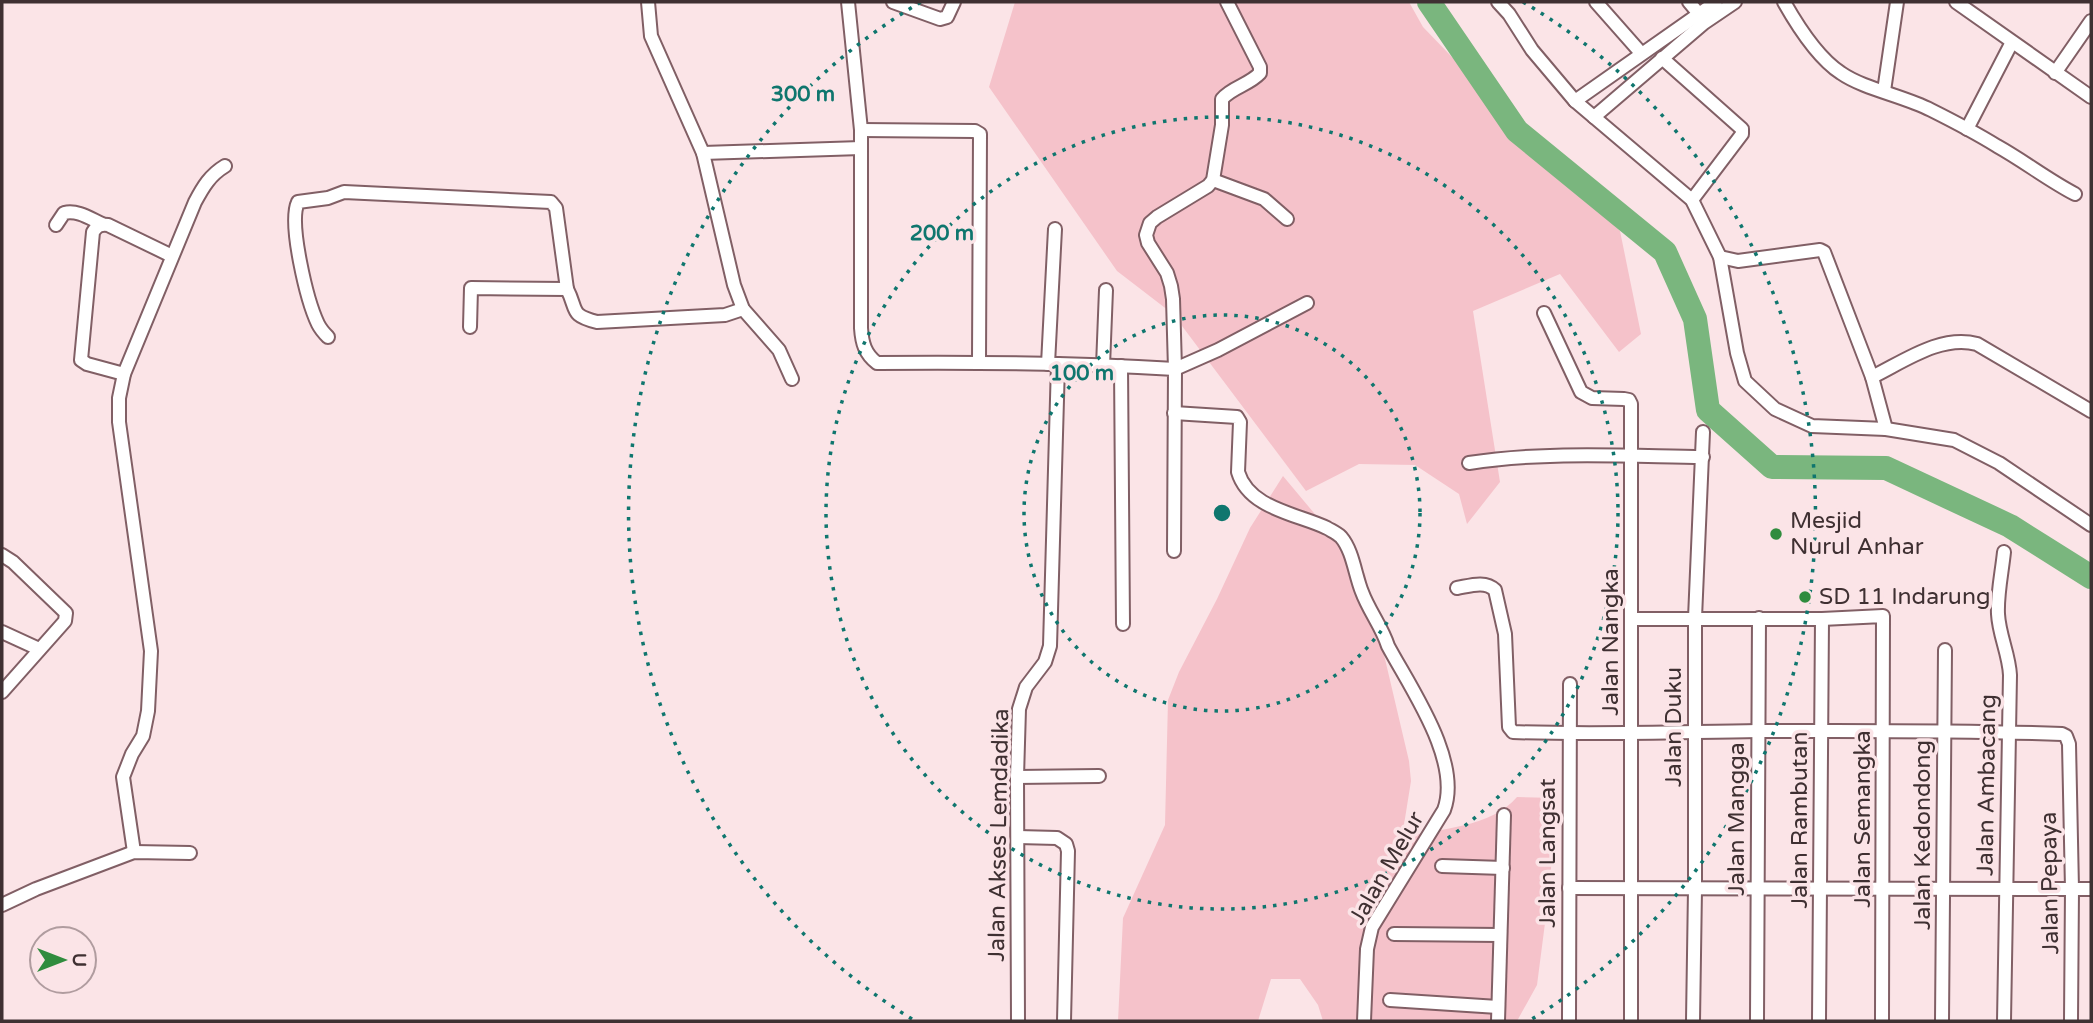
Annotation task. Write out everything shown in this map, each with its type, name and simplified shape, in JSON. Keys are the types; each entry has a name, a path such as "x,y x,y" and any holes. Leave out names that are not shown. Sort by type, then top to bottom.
{"street":[{"path":"648,2 652,36 703,153 734,285 743,309 779,350 792,379"},
{"path":"848,2 861,148 860,328 865,351 877,363 979,362 1175,369 1218,350 1307,303"},
{"path":"893,2 940,19 947,17 954,2"},
{"path":"1174,551 1173,299 1167,273 1148,243 1147,228 1157,217 1208,186 1213,180 1222,125 1222,99 1227,93 1255,79 1261,70 1227,2"},
{"path":"1498,2 1532,50 1575,101 1692,200 1720,257 1737,353 1745,381 1775,409 1812,426 1886,429 1954,440 1999,463 2091,524"},
{"path":"1597,2 1641,53"},
{"path":"1689,2 1699,14"},
{"path":"1575,101 1716,2"},
{"path":"1594,117 1704,23 1735,2"},
{"path":"1784,2 1806,35 1830,65 1842,75 1912,100 2075,194"},
{"path":"1884,91 1897,2"},
{"path":"1956,2 2091,97"},
{"path":"2056,73 2091,21"},
{"path":"1967,130 2011,42"},
{"path":"1662,58 1742,129 1742,134 1692,200"},
{"path":"860,130 975,131 980,134 979,362"},
{"path":"703,153 861,148"},
{"path":"134,852 123,777 143,736 150,688 151,651 119,422 119,398 124,374 172,256 205,184 225,166"},
{"path":"1213,180 1264,199 1287,219"},
{"path":"328,337 318,325 297,253 295,209 298,202 328,198 344,192 551,202 556,208 567,289 573,308 582,318 597,323 725,315 743,309"},
{"path":"56,225 64,213 73,212 117,229 172,256"},
{"path":"102,224 93,232 81,360 124,374"},
{"name":"Jalan Akses Lemdadika","path":"1018,1021 1019,709 1021,697 1045,662 1050,646 1055,229"},
{"path":"1720,257 1738,261 1820,250 1824,252 1872,377 1886,429"},
{"path":"470,327 471,288 567,289"},
{"path":"1103,366 1106,290"},
{"name":"Jalan Nangka","path":"1544,313 1581,392 1592,398 1629,400 1631,404 1632,1021"},
{"path":"1872,377 1929,349 1966,341 2091,411"},
{"path":"1121,366 1122,624"},
{"name":"Jalan Melur","path":"1174,413 1237,417 1240,422 1239,477 1255,496 1271,508 1317,523 1339,534 1388,646 1438,738 1450,782 1448,799 1444,810 1373,927 1367,949 1364,1021"},
{"name":"Jalan Duku","path":"1693,1021 1695,618 1703,432"},
{"path":"1469,463 1558,455 1703,457"},
{"name":"Jalan Ambacang","path":"2004,552 1998,612 2001,636 2009,660 2004,1021"},
{"path":"2,555 13,562 66,613 65,621 2,692"},
{"path":"1457,588 1482,584 1495,590 1505,634 1510,730 1513,732 2008,732"},
{"name":"Jalan Semangka","path":"1822,619 1883,616 1882,1021"},
{"name":"Jalan Mangga","path":"1757,1021 1759,618"},
{"path":"1632,619 1822,619"},
{"name":"Jalan Rambutan","path":"1819,1021 1822,619"},
{"path":"2,632 39,649"},
{"name":"Jalan Kedondong","path":"1942,1021 1945,650"},
{"name":"Jalan Langsat","path":"1569,1021 1570,684"},
{"name":"Jalan Pepaya","path":"2008,732 2062,734 2066,736 2069,744 2071,1021"},
{"path":"1017,777 1099,776"},
{"path":"1498,1021 1504,815"},
{"path":"1018,836 1057,838 1066,844 1068,851 1064,1021"},
{"path":"2,905 36,889 134,852 190,853"},
{"path":"1442,866 1503,867"},
{"path":"1569,888 2091,889"},
{"path":"1394,934 1500,935"},
{"path":"1390,1000 1498,1007"}],"shaded area":[{"path":"1015,2 1409,2 1423,27 1620,231 1641,334 1619,352 1560,274 1473,311 1500,482 1467,524 1459,494 1415,465 1359,464 1306,491 1173,314 1117,271 989,87"},
{"path":"1283,476 1365,574 1409,761 1411,781 1402,837 1479,821 1494,815 1517,797 1557,798 1537,985 1517,1021 1323,1021 1318,1005 1300,979 1271,979 1258,1021 1118,1021 1123,918 1165,825 1168,700 1179,672 1250,528"}],"waterway":[{"path":"1429,2 1517,131 1665,252 1695,319 1708,410 1772,467 1886,468 2010,526 2091,577"}],"place":[{"name":"Mesjid Nurul Anhar","path":"1776,534"},
{"name":"SD 11 Indarung","path":"1805,597"}]}
